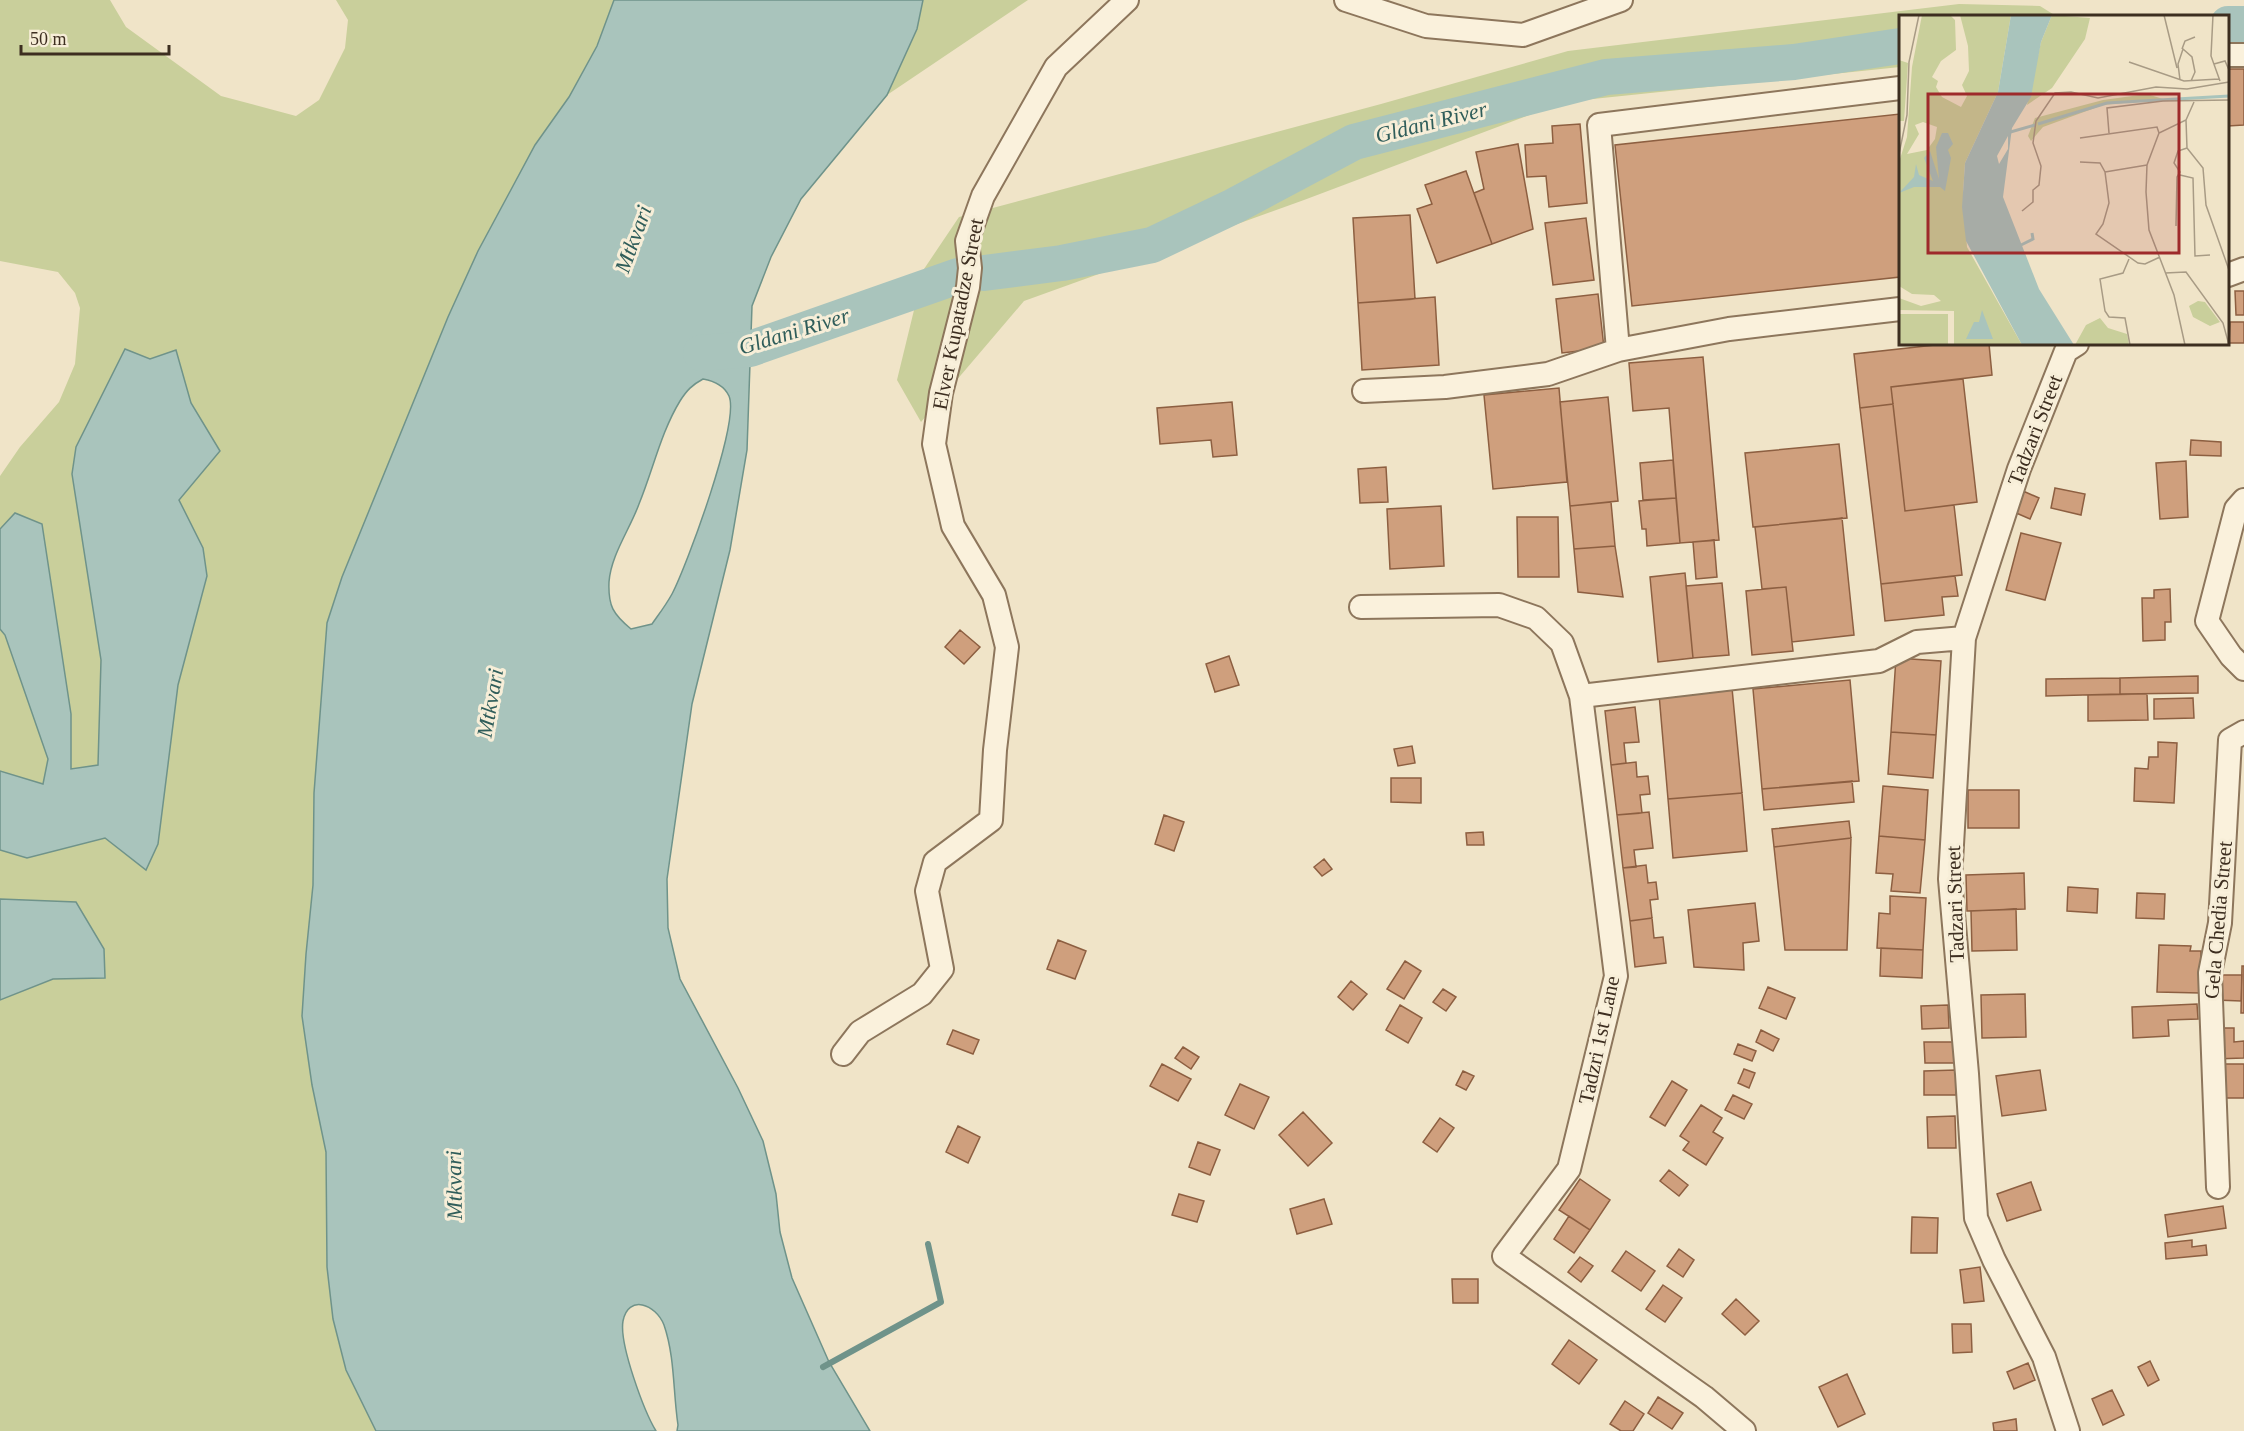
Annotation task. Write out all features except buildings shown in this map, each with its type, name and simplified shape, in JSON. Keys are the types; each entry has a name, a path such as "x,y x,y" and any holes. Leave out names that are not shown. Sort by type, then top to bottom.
{"street":[{"name":"Elver Kupatadze Street","path":"843,1054 860,1032 922,994 942,969 927,891 935,862 966,841 991,820 995,750 1007,647 994,594 953,526 934,444 941,393 968,287 970,268 967,242 983,196 1056,67 1127,0"},
{"path":"1346,0 1426,27 1523,35 1621,0"},
{"path":"2229,54 2244,55"},
{"path":"1618,350 1599,125 1899,88"},
{"path":"2229,275 2244,269"},
{"path":"1364,391 1445,387 1548,374 1618,350 1729,329 1899,309"},
{"name":"Tadzari Street","path":"2068,1431 2044,1357 1994,1260 1976,1218 1967,1074 1950,879 1964,638 2019,469 2069,346"},
{"path":"2244,500 2236,509 2207,621 2231,656 2244,669"},
{"name":"Tadzri 1st Lane","path":"1361,607 1499,605 1536,618 1562,642 1581,696 1616,975 1569,1169 1504,1256 1704,1397 1744,1431"},
{"path":"1581,696 1878,661 1917,642 1964,638"},
{"name":"Gela Chedia Street","path":"2218,1187 2210,973 2220,923 2230,740 2244,732"}],"green space":[{"path":"0,0 110,0 126,27 221,96 296,116 319,100 345,48 348,20 336,0 614,0 597,46 569,97 535,145 478,251 448,317 342,577 327,623 314,793 313,885 302,1016 312,1085 326,1152 327,1267 333,1319 346,1370 376,1431 0,1431 0,476 20,447 59,402 75,364 80,308 75,293 58,272 0,261"},
{"path":"923,0 1028,0 887,95 917,29"},
{"path":"1959,4 2040,6 2054,15 1899,15 1899,67 1564,102 1304,200 1024,301 921,422 897,380 924,269 959,217 1381,104 1568,51"}],"water":[{"name":"Mtkvari","path":"614,0 923,0 917,29 887,95 801,199 771,257 752,306 747,450 730,550 692,704 667,879 668,928 680,979 738,1088 763,1141 776,1194 780,1232 792,1278 829,1362 870,1431 677,1431 668,1337 664,1325 655,1312 649,1307 636,1305 630,1307 623,1321 625,1345 639,1393 656,1431 376,1431 346,1370 333,1319 327,1267 326,1152 312,1085 302,1016 313,885 314,793 327,623 342,577 448,317 478,251 535,145 569,97 597,46","holes":["703,379 718,384 729,396 727,434 720,462 689,554 670,598 652,624 631,629 616,614 609,597 610,572 613,562 644,491 673,413 690,388"]},
{"path":"125,349 150,359 176,350 191,403 220,451 179,500 203,548 207,576 178,685 158,844 146,870 105,838 27,858 0,850 0,771 43,784 48,759 5,635 0,629 0,529 15,513 42,524 71,714 71,769 98,765 101,660 72,474 76,447"},
{"path":"0,899 76,902 104,949 105,978 53,979 0,1000"}],"waterway":[{"name":"Gldani River","path":"2229,24 2244,24"},
{"name":"Gldani River","path":"984,273 1062,263 1152,245 1234,206 1354,142 1606,77 1794,62 1899,46"},
{"name":"Gldani River","path":"701,353 750,349 958,276"},
{"path":"823,1367 941,1302 928,1244"}]}
